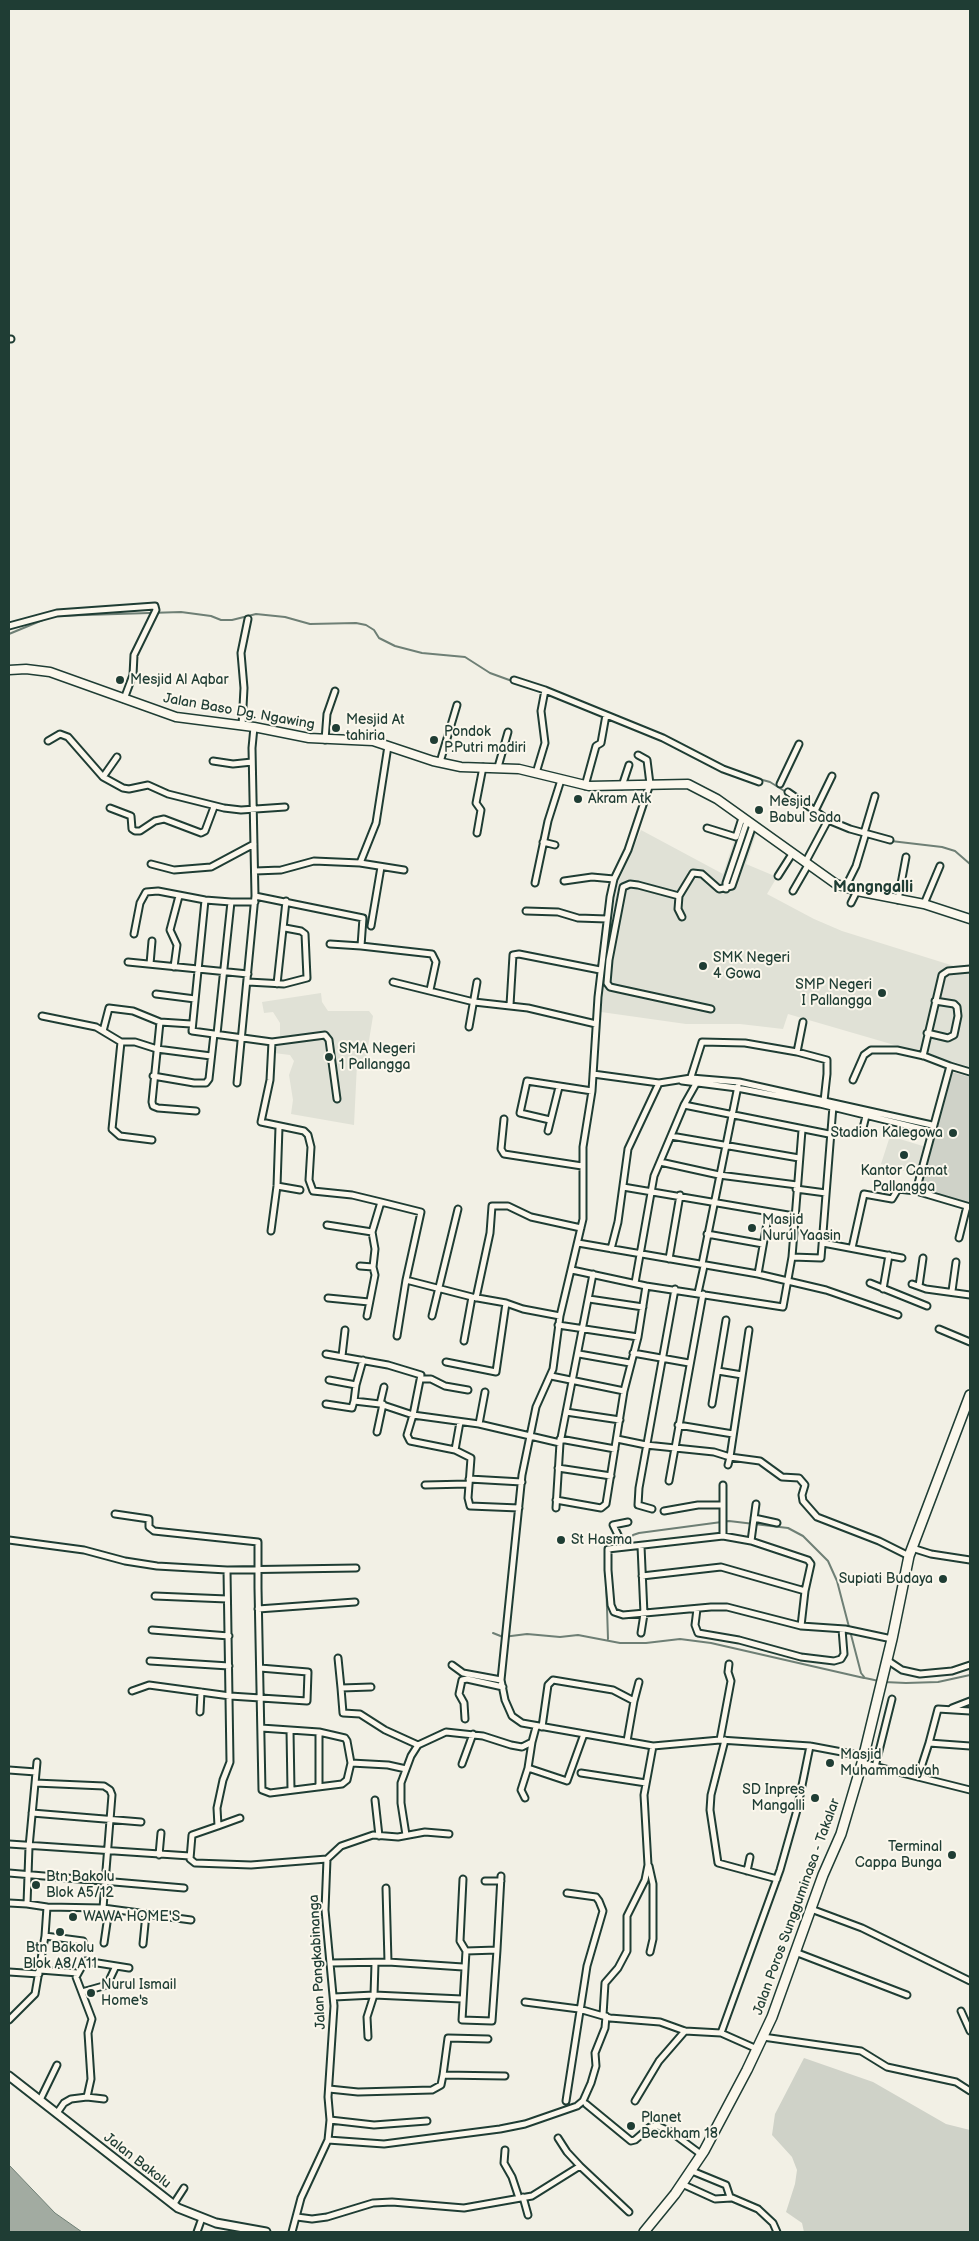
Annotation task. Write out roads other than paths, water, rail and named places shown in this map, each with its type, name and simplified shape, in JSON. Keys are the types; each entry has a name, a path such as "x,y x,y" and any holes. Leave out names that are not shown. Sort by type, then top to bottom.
{"highway":[{"name":"Jalan Poros Sungguminasa - Takalar","path":"644,2232 692,2171 702,2155 763,2037 841,1834 878,1696 911,1552 970,1395"}],"main road":[{"name":"Jalan Baso Dg. Ngawing","path":"9,670 26,668 50,672 176,717 254,727 325,740 373,741 461,767 498,767 536,773 585,786 688,784 717,798 747,825 821,875 846,888 857,892 924,904 970,919"},
{"name":"Jalan Bakolu","path":"9,2076 174,2202 202,2218 248,2230 266,2232"}],"street":[{"path":"9,626 57,613 155,606 156,610 134,655 133,675 124,699"},
{"path":"242,726 244,688 241,653 248,619"},
{"path":"514,680 680,745 723,769 759,782"},
{"path":"325,740 327,714 335,691"},
{"path":"536,773 545,743 541,720 544,692"},
{"path":"440,762 457,705"},
{"path":"585,786 596,746 601,742 606,716"},
{"path":"237,1083 255,902 252,762 254,727"},
{"path":"498,767 508,732"},
{"path":"48,741 60,734 68,737 103,777 122,788 130,789 148,785 168,794 214,807 253,809 285,807"},
{"path":"780,784 799,744"},
{"path":"360,863 376,823 388,746"},
{"path":"638,755 647,760 650,784 628,850 614,879 607,919 600,970 592,1091 582,1166 584,1203 581,1228 558,1325 551,1376 536,1407 529,1436 522,1482 502,1680 512,1716 517,1721 539,1727 653,1746 723,1740 810,1746 862,1760 875,1767 970,1790"},
{"path":"103,777 117,757"},
{"path":"213,761 233,764 252,762"},
{"path":"622,786 629,765"},
{"path":"477,833 481,810 476,802 483,767"},
{"path":"815,811 832,776"},
{"path":"535,883 543,842 561,780"},
{"path":"788,792 828,820 865,834 890,840"},
{"path":"846,888 856,866 875,796"},
{"path":"110,808 130,816 132,829 135,831 140,831 155,820 164,819 201,833 204,831 214,807"},
{"path":"792,891 828,820"},
{"path":"707,828 736,837 747,825"},
{"path":"682,917 678,909 679,896 690,876 696,872 707,877 716,887 732,886 747,825"},
{"path":"726,886 747,825"},
{"path":"543,842 555,845"},
{"path":"151,864 174,870 211,867 254,844"},
{"path":"778,876 792,854"},
{"path":"898,900 906,856"},
{"path":"255,871 281,870 314,861 360,863 404,870"},
{"path":"924,904 940,866"},
{"path":"371,926 381,867"},
{"path":"564,881 592,877 614,879"},
{"path":"679,896 638,885 630,884 623,887 609,960 607,983 610,987 711,1009"},
{"path":"134,934 144,893 158,892 205,900 255,902"},
{"path":"851,903 857,892"},
{"path":"174,967 177,945 170,930 179,896"},
{"path":"255,896 359,916 364,920 361,946"},
{"path":"205,900 199,969 191,1024 193,1032 272,1042 321,1034 327,1036 337,1099"},
{"path":"277,984 285,928 286,901"},
{"path":"153,1076 194,1083 206,1083 209,1078 231,902"},
{"path":"526,912 558,912 578,918 607,919"},
{"path":"248,982 277,984 308,977 305,934 301,931 285,928"},
{"path":"150,964 152,941"},
{"path":"330,944 432,954 436,962 430,990"},
{"path":"510,1005 513,955 519,954 600,970"},
{"path":"128,962 224,970 248,974"},
{"path":"923,1056 943,973 970,969"},
{"path":"393,982 474,1002 510,1005 596,1024"},
{"path":"469,1027 477,982"},
{"path":"156,994 195,999"},
{"path":"927,1033 948,1038 954,1035 958,1016 957,1007 954,1004 935,1001"},
{"path":"103,1031 109,1008 134,1011 160,1022 191,1024"},
{"path":"42,1016 90,1025 121,1042 135,1042 156,1049 211,1056"},
{"path":"160,1022 153,1076 153,1106 196,1111"},
{"path":"797,1052 803,1022"},
{"path":"121,1042 112,1129 120,1136 152,1140"},
{"path":"272,1042 270,1080 260,1119 262,1123 304,1131 308,1135 311,1147 309,1180 313,1190 352,1195 421,1212 406,1280 397,1336"},
{"path":"690,1080 702,1042 745,1043 797,1052 828,1061 822,1102"},
{"path":"854,1080 862,1058 867,1051 881,1049 897,1050 923,1056 970,1072"},
{"path":"916,1191 931,1128 950,1066"},
{"path":"593,1074 659,1083 700,1078 822,1102 866,1116 903,1121"},
{"path":"635,1282 650,1191 684,1105 700,1078"},
{"path":"690,1080 696,1084 738,1085"},
{"path":"550,1120 520,1113 526,1082 592,1091"},
{"path":"611,1249 624,1187 628,1149 659,1083"},
{"path":"669,1481 673,1448 701,1294 707,1234 738,1085"},
{"path":"548,1131 559,1087"},
{"path":"684,1105 829,1134"},
{"path":"833,1106 931,1128"},
{"path":"792,1257 820,1259 823,1243 829,1134 833,1106"},
{"path":"862,1132 866,1116"},
{"path":"504,1119 501,1145 503,1153 582,1166"},
{"path":"271,1231 277,1186 279,1127"},
{"path":"572,1270 635,1282 646,1286 784,1307 792,1257 802,1130"},
{"path":"671,1136 800,1158"},
{"path":"660,1162 719,1175 826,1193"},
{"path":"277,1186 300,1190"},
{"path":"624,1187 680,1195 794,1216"},
{"path":"852,1248 864,1194 893,1199 898,1189 916,1191 969,1207 959,1238"},
{"path":"669,1258 680,1195"},
{"path":"367,1316 368,1302 375,1275 373,1267 376,1249 372,1232 380,1202"},
{"path":"464,1341 490,1233 492,1206 508,1206 531,1216 581,1228"},
{"path":"432,1316 458,1209"},
{"path":"758,1274 769,1212"},
{"path":"327,1225 372,1232"},
{"path":"707,1234 762,1244"},
{"path":"578,1243 758,1274 826,1290 898,1315"},
{"path":"823,1243 902,1258"},
{"path":"883,1289 889,1255"},
{"path":"919,1286 923,1258"},
{"path":"952,1291 956,1262"},
{"path":"360,1266 373,1267"},
{"path":"556,1508 560,1441 579,1354 593,1274"},
{"path":"406,1280 506,1303 523,1309 560,1316"},
{"path":"870,1283 927,1306"},
{"path":"912,1284 970,1295"},
{"path":"556,1500 601,1508 606,1504 624,1391 638,1338 646,1286"},
{"path":"652,1509 638,1503 646,1445 675,1289"},
{"path":"328,1298 368,1302"},
{"path":"589,1299 643,1307"},
{"path":"446,1362 496,1372 506,1303"},
{"path":"712,1404 726,1320"},
{"path":"558,1325 638,1338"},
{"path":"939,1328 970,1342"},
{"path":"342,1356 345,1330"},
{"path":"728,1465 750,1330"},
{"path":"633,1353 689,1363"},
{"path":"326,1354 414,1371 421,1375 422,1380 407,1434 410,1441 456,1450 470,1457 468,1503 472,1508 519,1508"},
{"path":"579,1354 630,1363"},
{"path":"326,1404 352,1408 363,1360"},
{"path":"718,1371 742,1375"},
{"path":"551,1376 572,1382 624,1391"},
{"path":"422,1380 431,1379 450,1387 468,1390"},
{"path":"329,1380 356,1384"},
{"path":"378,1432 384,1387"},
{"path":"479,1424 485,1392"},
{"path":"354,1401 382,1404 413,1414 479,1424 529,1436 615,1449"},
{"path":"566,1412 620,1420"},
{"path":"456,1450 460,1422"},
{"path":"678,1425 733,1434"},
{"path":"617,1439 646,1445 714,1452 760,1462 782,1477 799,1478 805,1485 802,1495 803,1501 817,1517 911,1552 970,1560"},
{"path":"558,1468 611,1476"},
{"path":"425,1485 468,1482 522,1482"},
{"path":"723,1536 724,1485"},
{"path":"751,1542 756,1504"},
{"path":"664,1511 698,1505 723,1505"},
{"path":"115,1514 149,1519 149,1527 154,1531 257,1541 259,1545 258,1608 260,1668 260,1728 262,1790 265,1793 319,1787 345,1782 350,1774 351,1763 345,1738 319,1732 260,1728"},
{"path":"754,1521 776,1523"},
{"path":"622,1543 614,1525 628,1522"},
{"path":"801,1626 810,1561 751,1542 723,1536 641,1546 622,1543 612,1546 608,1550 612,1607 623,1616 728,1607 801,1626 843,1629 892,1639"},
{"path":"9,1540 84,1550 150,1566 227,1570 356,1568"},
{"path":"641,1546 644,1614 641,1633"},
{"path":"642,1576 721,1566 805,1591"},
{"path":"218,1826 217,1808 223,1780 230,1762 227,1570"},
{"path":"155,1596 227,1599"},
{"path":"258,1608 355,1602"},
{"path":"698,1609 695,1625 698,1632 739,1640 801,1657 834,1661 841,1659 844,1654 843,1629"},
{"path":"152,1630 229,1636"},
{"path":"338,1658 342,1688 342,1713 360,1714 385,1730 418,1745"},
{"path":"150,1660 229,1666"},
{"path":"886,1662 914,1674 952,1671 970,1665"},
{"path":"729,1664 728,1672 731,1681 723,1740 711,1795 712,1829 718,1864 777,1879"},
{"path":"452,1665 463,1673 502,1680"},
{"path":"132,1690 149,1685 230,1696 306,1702 308,1699 309,1673 260,1668"},
{"path":"465,1719 464,1703 459,1694 462,1680 467,1679 503,1687"},
{"path":"525,1798 521,1790 528,1768 532,1742 539,1727 548,1685 552,1681 612,1690 634,1701"},
{"path":"627,1741 634,1701 640,1682"},
{"path":"342,1688 371,1687"},
{"path":"200,1712 201,1692"},
{"path":"875,1767 892,1699"},
{"path":"951,1709 970,1701"},
{"path":"918,1777 937,1710 942,1708 970,1711"},
{"path":"290,1730 290,1790"},
{"path":"319,1732 319,1787"},
{"path":"406,1835 401,1783 418,1745 441,1733 473,1734 519,1747 532,1742"},
{"path":"462,1764 473,1734"},
{"path":"528,1768 567,1780 584,1734"},
{"path":"929,1743 970,1746"},
{"path":"650,1952 653,1939 653,1884 648,1866 644,1801 653,1746"},
{"path":"721,2033 777,1879 795,1818 810,1746"},
{"path":"27,1904 29,1847 37,1762"},
{"path":"351,1763 388,1765 406,1769"},
{"path":"9,1770 36,1772"},
{"path":"581,1773 646,1783"},
{"path":"35,1783 107,1788 112,1795 109,1818 104,1943"},
{"path":"375,1800 379,1836"},
{"path":"32,1813 141,1822"},
{"path":"240,1818 192,1836 190,1856 195,1863 245,1865 304,1863 327,1859 333,1852 347,1844 372,1835 406,1835 425,1832 449,1834"},
{"path":"158,1855 161,1833"},
{"path":"9,1844 29,1847 190,1856"},
{"path":"746,1871 750,1856"},
{"name":"Jalan Pangkabinanga","path":"293,2231 304,2189 328,2140 330,2120 329,2089 334,1996 325,1910 327,1859"},
{"path":"328,2140 384,2144 500,2129 577,2106 583,2101 591,2083 596,2063 595,2053 605,2028 605,1983 618,1968 627,1951 627,1916 645,1880 648,1866"},
{"path":"9,1873 87,1881 106,1879 184,1888"},
{"path":"463,1879 460,1941 466,1951 462,2020 492,2021 501,1879 485,1881"},
{"path":"386,1888 388,1962"},
{"path":"566,2101 587,1966 603,1911 600,1901 596,1897 567,1893"},
{"path":"9,1903 47,1907 106,1909 191,1920"},
{"path":"9,2020 31,2000 36,1989 45,1936 47,1907"},
{"path":"811,1908 862,1928 970,1981"},
{"path":"143,1944 146,1914"},
{"path":"45,1936 82,1941"},
{"path":"466,1951 497,1950"},
{"path":"795,1952 907,1995"},
{"path":"87,2096 91,2079 88,2033 92,2019 76,1977 85,1961 115,1968 128,1968"},
{"path":"330,1963 388,1962 464,1967"},
{"path":"368,2037 367,2017 374,1995 375,1963"},
{"path":"82,1992 107,1985 115,1968"},
{"path":"9,1972 78,1973"},
{"path":"334,1996 374,1995 462,1999"},
{"path":"525,2002 579,2009 605,2016 660,2022 685,2031 721,2033 757,2049"},
{"path":"961,2011 970,2031"},
{"path":"635,2101 659,2061 685,2031"},
{"path":"763,2037 861,2050 887,2067 956,2082 970,2091"},
{"path":"329,2089 358,2092 432,2090 441,2085 448,2038 488,2039"},
{"path":"40,2100 57,2065"},
{"path":"443,2075 505,2076"},
{"path":"57,2113 67,2101 87,2096 104,2099"},
{"path":"586,2104 631,2141 635,2140 650,2126 656,2125 671,2132 702,2155"},
{"path":"330,2120 374,2125 427,2121"},
{"path":"558,2138 566,2152 629,2212"},
{"path":"505,2150 504,2163 528,2215"},
{"path":"297,2217 312,2219 327,2217 373,2203 392,2202 464,2208 538,2194 580,2166"},
{"path":"692,2171 726,2185 732,2198"},
{"path":"682,2184 715,2199 732,2198 758,2210 773,2223 777,2232"},
{"path":"174,2202 184,2188"},
{"path":"197,2232 202,2218"}],"waterway":[{"path":"54,616 181,612 211,616 221,620 232,620 256,614 285,617 310,624 356,623 366,625 374,630 379,638 395,646 422,653 465,657 490,673 512,681"},
{"path":"9,634 50,617"},
{"path":"522,685 557,697"},
{"path":"577,706 605,717"},
{"path":"752,777 770,782 786,792"},
{"path":"795,800 808,809"},
{"path":"891,841 942,847 955,851 970,864"},
{"path":"607,1547 628,1543 633,1535 639,1533 729,1521 788,1528 803,1536 828,1561 837,1581 861,1673 865,1678 879,1681"},
{"path":"606,1577 608,1639"},
{"path":"493,1633 503,1637 527,1634 560,1637 578,1635 620,1643 646,1643 680,1639 711,1643 864,1678"},
{"path":"884,1682 938,1682 970,1675"}],"place":[{"name":"Mesjid Al Aqbar","path":"120,680"},
{"name":"Mesjid At tahiria","path":"336,728"},
{"name":"Pondok P.Putri madiri","path":"434,740"},
{"name":"Akram Atk","path":"578,799"},
{"name":"Mesjid Babul Sada","path":"759,810"},
{"name":"SMK Negeri 4 Gowa","path":"703,966"},
{"name":"SMP Negeri I Pallangga","path":"882,993"},
{"name":"SMA Negeri 1 Pallangga","path":"329,1057"},
{"name":"Stadion Kalegowa","path":"953,1133"},
{"name":"Kantor Camat Pallangga","path":"904,1155"},
{"name":"Masjid Nurul Yaasin","path":"752,1228"},
{"name":"St Hasma","path":"561,1540"},
{"name":"Supiati Budaya","path":"943,1579"},
{"name":"Masjid Muhammadiyah","path":"830,1763"},
{"name":"SD Inpres Mangalli","path":"815,1798"},
{"name":"Terminal Cappa Bunga","path":"952,1855"},
{"name":"Btn Bakolu Blok A5/12","path":"36,1885"},
{"name":"WAWA HOME'S","path":"73,1917"},
{"name":"Btn Bakolu Blok A8/A11","path":"60,1932"},
{"name":"Nurul Ismail Home's","path":"91,1993"},
{"name":"Planet Beckham 18","path":"631,2126"}],"district":[{"name":"Mangngalli","path":"873,888"}]}
